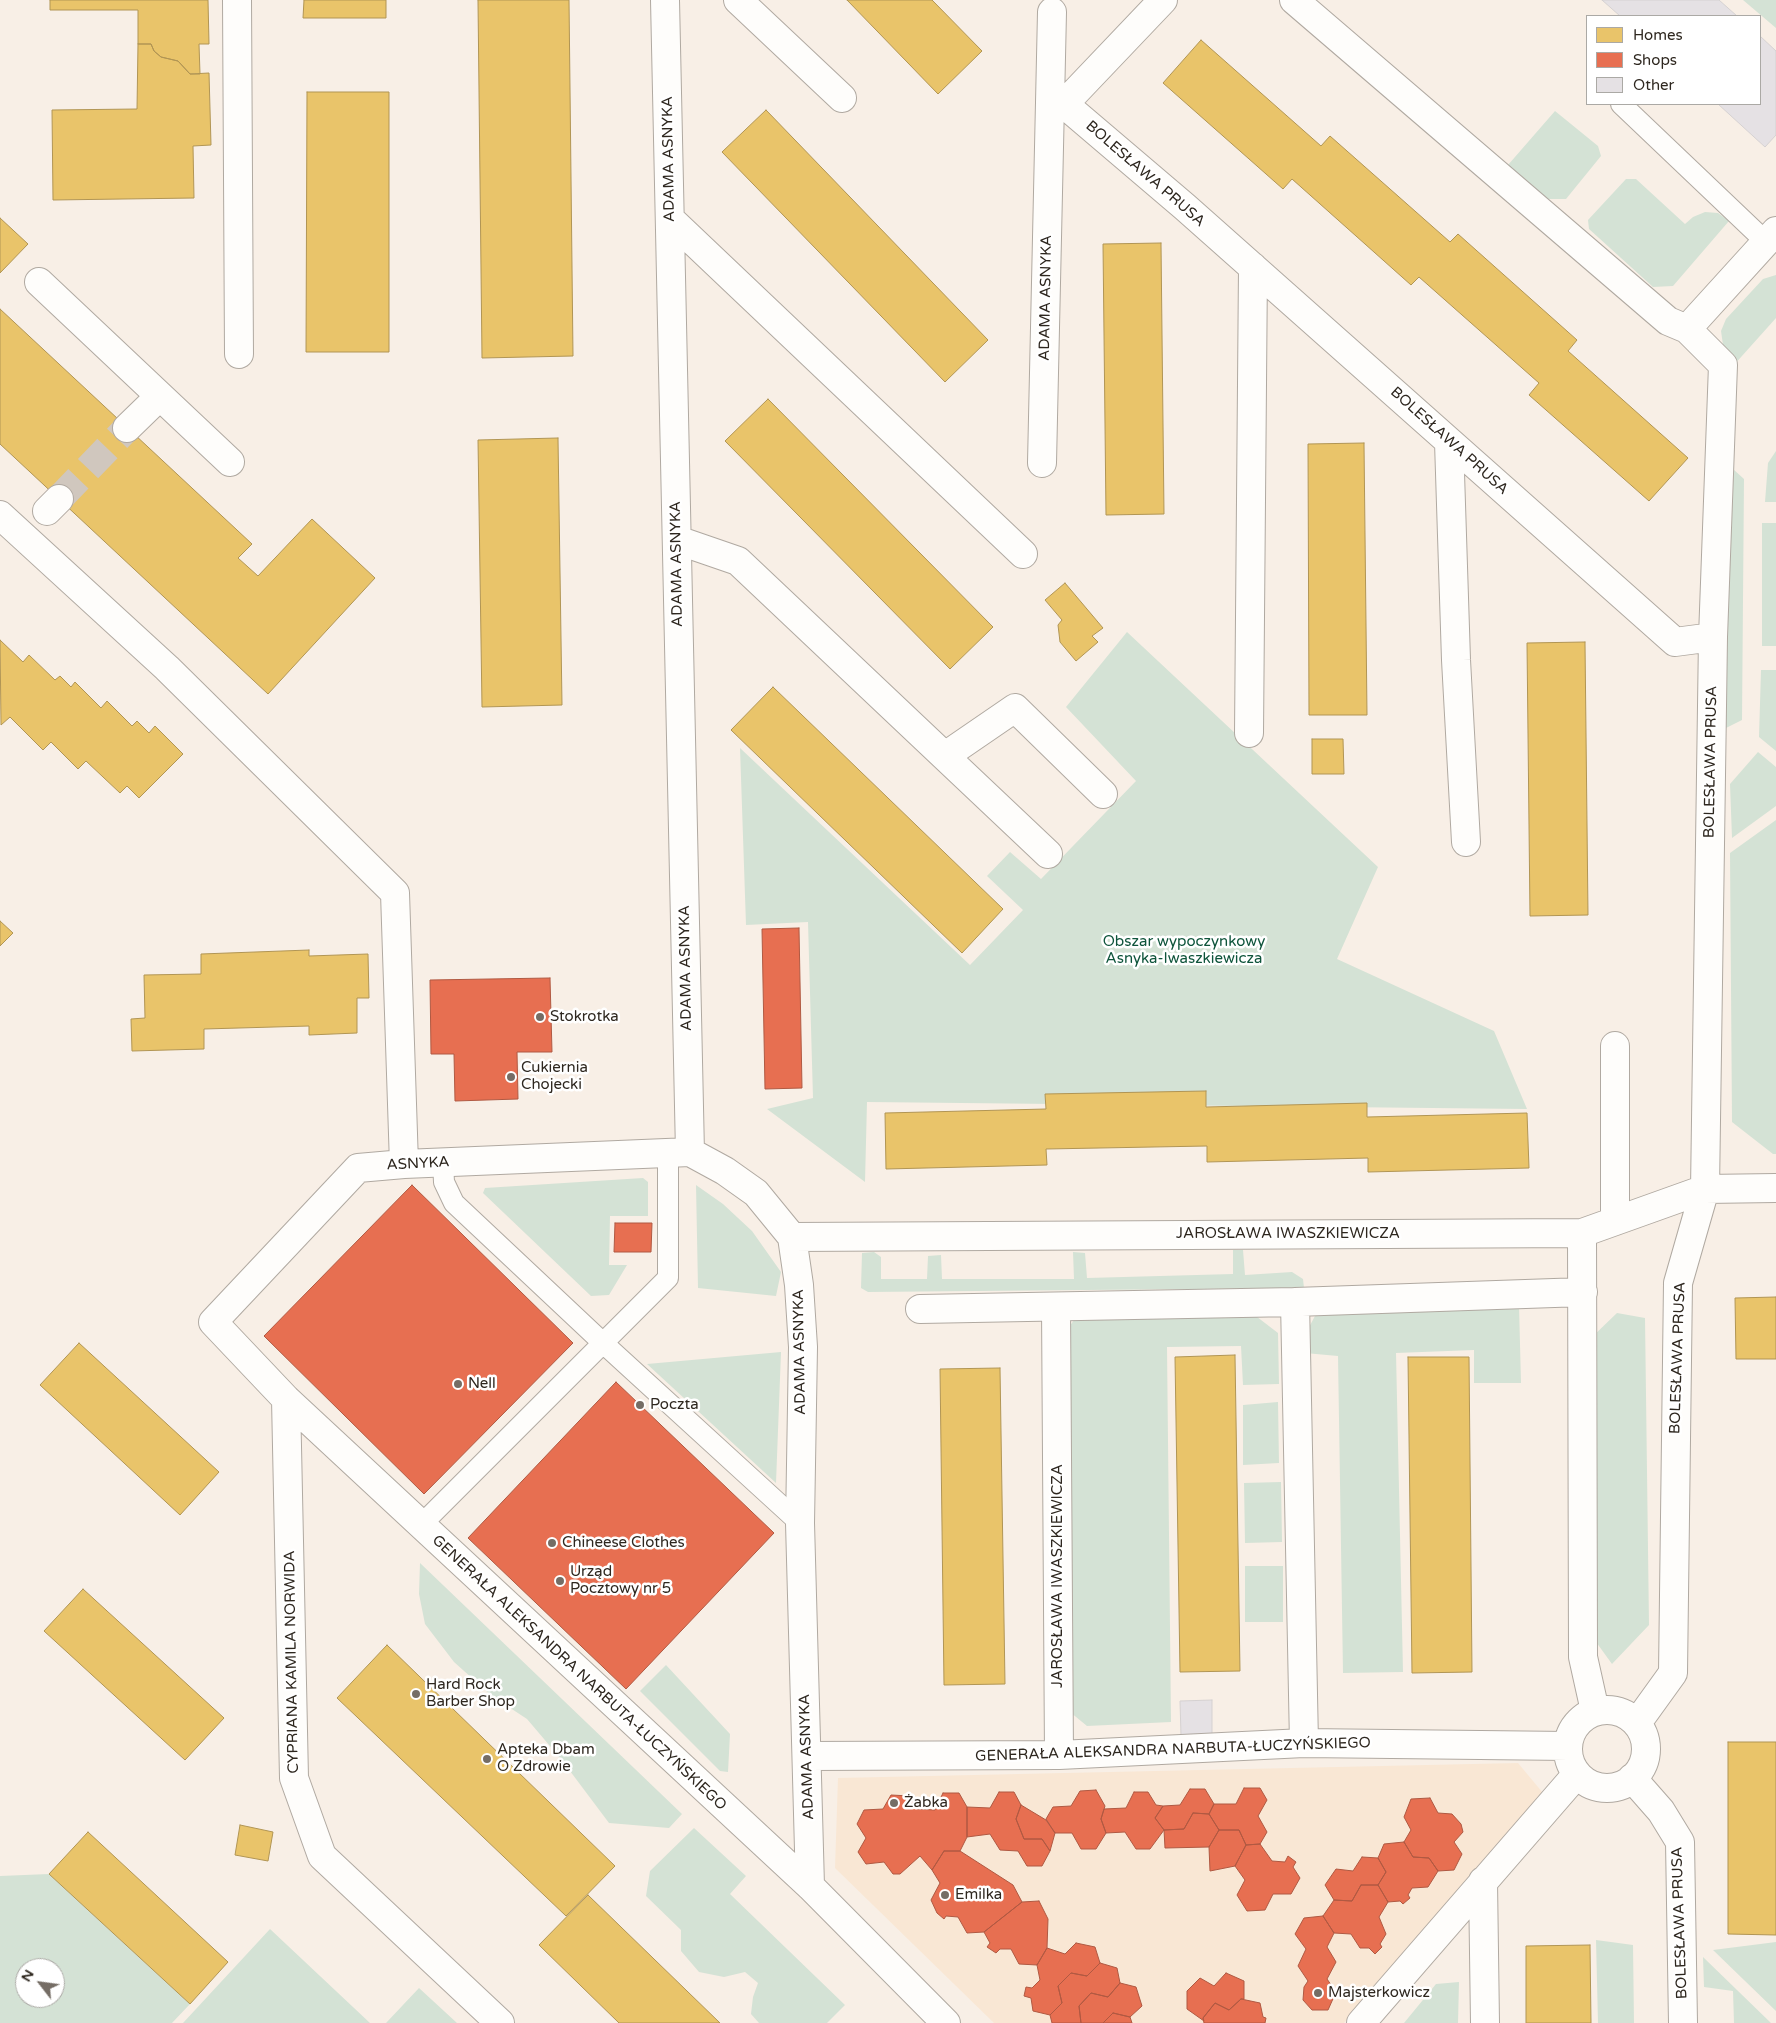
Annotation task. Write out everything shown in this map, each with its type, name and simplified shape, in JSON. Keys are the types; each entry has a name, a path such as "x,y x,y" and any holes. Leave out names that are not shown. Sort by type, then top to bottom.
{"street":[{"path":"237,0 239,354"},
{"name":"ADAMA ASNYKA","path":"665,0 677,540 679,1153"},
{"path":"738,0 842,98"},
{"path":"1064,104 1163,0"},
{"path":"1294,0 1668,321 1687,329 1723,365 1713,637"},
{"name":"ADAMA ASNYKA","path":"1046,6 1064,104"},
{"name":"ADAMA ASNYKA","path":"1042,463 1046,6"},
{"name":"BOLESŁAWA PRUSA","path":"1064,104 1253,267 1675,642 1713,637 1705,1189 1678,1283 1673,1673 1636,1723"},
{"path":"670,218 1023,554"},
{"path":"1687,329 1773,241"},
{"path":"1249,733 1253,267"},
{"path":"39,282 230,462"},
{"path":"127,428 160,396"},
{"path":"1449,442 1456,660 1466,842"},
{"path":"0,515 167,668 395,893 404,1164"},
{"path":"677,540 738,562 1048,854"},
{"path":"945,756 1015,708 1103,794"},
{"path":"1615,1046 1615,1221"},
{"path":"679,1153 725,1171 756,1193 792,1236"},
{"name":"ASNYKA","path":"213,1322 358,1168 443,1162 679,1153"},
{"name":"JAROSŁAWA IWASZKIEWICZA","path":"792,1236 1582,1232 1705,1189 1776,1188"},
{"path":"1582,1232 1583,1657 1595,1712"},
{"name":"ADAMA ASNYKA","path":"792,1236 799,1285 803,1348 800,1523 810,1886"},
{"path":"920,1309 1295,1302 1583,1292"},
{"path":"1295,1302 1304,1743"},
{"name":"JAROSŁAWA IWASZKIEWICZA","path":"1056,1307 1059,1755"},
{"name":"GENERAŁA ALEKSANDRA NARBUTA-ŁUCZYŃSKIEGO","path":"213,1322 286,1399 420,1526 810,1886 946,2023"},
{"name":"CYPRIANA KAMILA NORWIDA","path":"286,1399 294,1778 322,1856 500,2023"},
{"path":"1618,1711 1636,1723 1643,1734 1646,1746 1645,1758 1632,1778 1622,1785 1610,1788 1598,1787 1586,1782 1577,1774 1569,1756 1568,1746 1570,1734 1576,1724 1595,1712 1618,1711"},
{"name":"GENERAŁA ALEKSANDRA NARBUTA-ŁUCZYŃSKIEGO","path":"807,1756 1059,1755 1304,1743 1568,1746"},
{"path":"1361,2023 1577,1774"},
{"name":"BOLESŁAWA PRUSA","path":"1632,1778 1661,1811 1680,1842 1683,2023"},
{"path":"1483,1881 1486,2023"}],"lane":[{"path":"1622,105 1773,241"},
{"path":"420,1526 668,1278 679,1153"},
{"path":"443,1162 444,1182 454,1203 603,1343 800,1523"}],"shaded area":[{"path":"1518,1763 1543,1793 1344,2023 994,2023 835,1868 838,1778"}],"green space":[{"path":"1743,0 1776,0 1776,28"},
{"path":"1555,111 1598,146 1601,156 1566,199 1546,199 1508,165"},
{"path":"1626,179 1636,179 1685,224 1693,217 1705,212 1718,213 1729,221 1673,286 1653,287 1589,229 1588,220"},
{"path":"1776,275 1776,318 1733,366 1724,352 1721,331 1726,319 1763,279"},
{"path":"1776,451 1776,502 1765,502 1768,463"},
{"path":"1733,469 1744,479 1742,720 1726,728 1726,537"},
{"path":"1762,523 1776,523 1776,646 1762,646"},
{"name":"Obszar wypoczynkowy Asnyka-Iwaszkiewicza","path":"1127,632 1378,867 1337,959 1494,1031 1527,1109 867,1102 865,1182 767,1109 813,1098 808,922 746,925 740,748 970,965 1023,910 987,876 1010,852 1041,879 1136,781 1066,707"},
{"path":"1761,670 1776,670 1776,751 1759,737"},
{"path":"1758,752 1776,767 1776,806 1732,838 1730,784"},
{"path":"1776,820 1776,1154 1773,1154 1732,1122 1730,853"},
{"path":"643,1178 648,1182 648,1216 610,1216 609,1265 627,1265 609,1295 591,1296 483,1193 485,1188"},
{"path":"696,1185 723,1204 752,1231 781,1272 776,1296 698,1288"},
{"path":"1233,1250 1243,1250 1245,1275 1292,1272 1303,1279 1304,1288 868,1292 861,1288 862,1253 874,1252 881,1257 881,1279 927,1279 928,1256 941,1255 942,1279 1074,1279 1073,1252 1085,1253 1087,1278 1233,1274"},
{"path":"1519,1305 1521,1383 1474,1383 1474,1350 1396,1353 1403,1672 1343,1673 1338,1356 1305,1353 1307,1331 1315,1316 1328,1307"},
{"path":"1248,1310 1278,1333 1279,1384 1243,1385 1241,1346 1167,1347 1171,1722 1087,1726 1070,1712 1066,1331 1077,1316"},
{"path":"1617,1313 1645,1318 1649,1625 1612,1664 1591,1635 1591,1338"},
{"path":"781,1352 776,1483 647,1364"},
{"path":"1278,1402 1279,1463 1243,1465 1243,1405"},
{"path":"1281,1482 1282,1542 1245,1543 1244,1483"},
{"path":"420,1563 682,1814 669,1828 609,1823 561,1759 527,1719 492,1696 454,1662 425,1624 419,1594"},
{"path":"1245,1566 1283,1566 1283,1622 1245,1622"},
{"path":"666,1665 730,1734 728,1772 720,1771 640,1691"},
{"path":"694,1828 746,1876 730,1894 845,2005 827,2023 759,2023 751,2014 753,1997 758,1983 745,1972 724,1977 699,1972 681,1951 681,1930 646,1896 650,1871"},
{"path":"49,1874 190,2004 172,2023 0,2023 0,1876"},
{"path":"270,1929 370,2023 183,2023"},
{"path":"1596,1940 1633,1945 1634,2023 1598,2023"},
{"path":"1776,1942 1776,2011 1713,1950"},
{"path":"1703,1957 1771,2023 1734,2023 1733,1991 1704,1987"},
{"path":"1459,1982 1458,2023 1404,2023 1436,1984"},
{"path":"419,1988 457,2023 386,2023"}],"building: Homes":[{"path":"50,0 208,0 209,44 199,44 200,74 190,74 178,61 161,57 154,51 151,44 138,44 138,10 50,10"},
{"path":"304,0 386,0 386,18 303,18"},
{"path":"478,0 569,0 573,356 482,358"},
{"path":"847,0 932,0 982,51 938,94"},
{"path":"1201,40 1321,146 1330,136 1450,242 1458,234 1577,340 1568,351 1688,458 1649,501 1529,395 1539,383 1419,277 1411,285 1292,179 1283,189 1163,83"},
{"path":"138,44 151,44 154,51 161,57 178,61 190,74 209,73 211,145 193,146 194,198 53,200 52,110 137,109"},
{"path":"307,92 389,92 389,352 306,352"},
{"path":"766,110 988,340 945,382 722,152"},
{"path":"0,218 28,244 0,273"},
{"path":"1161,243 1164,514 1106,515 1103,244"},
{"path":"0,309 252,544 238,558 258,576 312,519 375,578 268,694 0,444"},
{"path":"768,399 993,627 950,669 725,441"},
{"path":"558,438 562,705 482,707 478,440"},
{"path":"1364,443 1367,715 1309,715 1308,444"},
{"path":"1065,583 1103,628 1092,636 1098,642 1076,661 1060,642 1058,625 1062,620 1045,600"},
{"path":"0,640 23,662 29,655 55,680 60,676 71,687 75,682 101,708 107,701 132,726 137,721 149,733 155,726 183,754 139,798 127,786 120,793 86,761 78,769 51,742 43,750 10,717 1,725"},
{"path":"1585,642 1588,915 1530,916 1527,643"},
{"path":"773,687 1003,909 962,953 731,730"},
{"path":"1312,739 1343,739 1344,774 1312,774"},
{"path":"0,921 13,933 0,946"},
{"path":"309,950 309,956 368,954 369,998 357,998 357,1033 309,1035 309,1026 204,1029 204,1049 132,1051 131,1019 145,1018 144,975 201,974 201,954"},
{"path":"1206,1091 1206,1107 1367,1103 1367,1117 1527,1113 1529,1168 1368,1172 1368,1158 1207,1162 1207,1146 1046,1149 1047,1165 886,1169 885,1113 1046,1109 1045,1094"},
{"path":"1776,1297 1776,1359 1736,1359 1735,1298"},
{"path":"79,1343 219,1472 180,1515 40,1385"},
{"path":"1235,1355 1240,1671 1180,1672 1175,1357"},
{"path":"1408,1357 1469,1357 1472,1672 1412,1673"},
{"path":"1000,1368 1005,1684 944,1685 940,1369"},
{"path":"83,1589 224,1718 185,1760 44,1631"},
{"path":"387,1645 615,1866 566,1916 337,1698"},
{"path":"1728,1742 1776,1742 1776,1935 1728,1934"},
{"path":"240,1825 273,1832 268,1861 235,1855"},
{"path":"88,1832 228,1962 190,2004 49,1874"},
{"path":"588,1895 720,2023 619,2023 539,1945"},
{"path":"1590,1945 1591,2023 1526,2023 1526,1946"}],"building: Shops":[{"path":"799,928 802,1088 765,1089 762,929"},
{"path":"550,978 552,1052 517,1052 518,1099 455,1101 454,1054 431,1054 430,980"},
{"path":"412,1185 573,1343 424,1494 264,1336"},
{"path":"615,1223 652,1223 651,1252 614,1252"},
{"path":"616,1382 774,1533 626,1689 468,1538"},
{"path":"1244,1788 1260,1788 1267,1800 1258,1816 1267,1832 1260,1844 1246,1845 1239,1830 1219,1830 1209,1814 1214,1804 1236,1804"},
{"path":"1190,1789 1205,1789 1214,1804 1209,1814 1193,1813 1184,1829 1164,1830 1155,1818 1163,1806 1180,1805"},
{"path":"1096,1790 1105,1806 1101,1819 1106,1833 1096,1849 1081,1849 1072,1833 1055,1833 1046,1819 1053,1807 1071,1806 1080,1791"},
{"path":"999,1792 1014,1792 1021,1805 1016,1819 1024,1839 1042,1839 1050,1851 1042,1866 1027,1866 1018,1851 1000,1850 990,1834 967,1837 967,1807 990,1808"},
{"path":"1134,1792 1148,1792 1156,1805 1163,1806 1155,1818 1164,1830 1150,1849 1136,1849 1125,1832 1106,1833 1101,1819 1104,1809 1126,1808"},
{"path":"943,1793 959,1793 967,1807 967,1837 960,1851 944,1851 932,1870 920,1856 900,1874 893,1874 884,1862 866,1864 858,1852 866,1838 857,1824 864,1810 883,1809 891,1795 910,1796 917,1809 935,1810"},
{"path":"1430,1798 1438,1813 1452,1814 1461,1824 1463,1832 1454,1842 1462,1854 1454,1870 1438,1871 1429,1858 1413,1857 1404,1842 1411,1830 1404,1817 1411,1799"},
{"path":"1021,1805 1046,1820 1055,1833 1050,1851 1042,1839 1024,1839 1016,1819"},
{"path":"1193,1813 1209,1814 1219,1830 1209,1847 1165,1848 1164,1830 1184,1829"},
{"path":"1219,1830 1239,1830 1246,1845 1235,1866 1210,1871 1209,1847"},
{"path":"1404,1842 1413,1857 1429,1858 1438,1871 1428,1887 1412,1888 1408,1895 1410,1898 1403,1904 1400,1901 1388,1902 1378,1885 1386,1872 1378,1858 1384,1844"},
{"path":"1260,1844 1272,1861 1285,1862 1288,1856 1296,1862 1293,1867 1300,1878 1291,1894 1273,1894 1265,1910 1247,1911 1237,1895 1245,1880 1235,1866 1246,1845"},
{"path":"944,1851 960,1851 1013,1885 1022,1902 984,1932 967,1933 958,1917 946,1916 944,1919 937,1913 931,1900 940,1883 932,1870"},
{"path":"1362,1857 1378,1858 1386,1872 1378,1885 1361,1885 1352,1901 1334,1900 1325,1885 1336,1869 1353,1871"},
{"path":"1361,1885 1378,1885 1388,1902 1379,1917 1386,1934 1380,1944 1382,1947 1375,1954 1369,1948 1360,1948 1351,1934 1334,1933 1323,1916 1334,1900 1352,1901"},
{"path":"1039,1901 1048,1919 1047,1948 1037,1965 1019,1964 1011,1949 1000,1949 996,1953 987,1947 990,1943 984,1932 1022,1902"},
{"path":"1323,1916 1334,1933 1327,1947 1336,1962 1327,1979 1336,1992 1328,2010 1312,2010 1303,2000 1304,1987 1308,1981 1298,1966 1306,1949 1295,1934 1304,1918"},
{"path":"1076,1943 1095,1947 1100,1963 1087,1976 1071,1973 1058,1986 1062,2003 1050,2015 1033,2011 1031,1998 1024,1996 1026,1987 1032,1988 1040,1980 1037,1965 1047,1948 1065,1954"},
{"path":"1100,1963 1117,1968 1120,1983 1108,1997 1091,1993 1079,2006 1081,2023 1052,2023 1050,2015 1062,2003 1058,1986 1071,1973 1087,1976"},
{"path":"1226,1973 1244,1981 1244,1999 1241,1999 1229,2010 1215,2003 1203,2018 1204,2021 1187,2009 1187,1991 1200,1978 1214,1986"},
{"path":"1120,1983 1136,1987 1142,2006 1130,2017 1113,2013 1103,2023 1081,2023 1079,2006 1091,1993 1108,1997"},
{"path":"1241,1999 1260,2003 1263,2017 1266,2018 1265,2023 1204,2023 1203,2018 1215,2003 1229,2010"},
{"path":"1113,2013 1130,2017 1132,2023 1103,2023"}],"building: Other":[{"path":"1602,0 1719,0 1736,15 1619,15"},
{"path":"1761,37 1776,51 1776,135 1765,147 1719,105 1761,105"},
{"path":"1212,1700 1212,1735 1181,1736 1180,1701"}],"tunnel":[{"path":"59,499 127,428"}],"place":[{"name":"Stokrotka","path":"540,1017"},
{"name":"Cukiernia Chojecki","path":"511,1077"},
{"name":"Nell","path":"458,1384"},
{"name":"Poczta","path":"640,1405"},
{"name":"Chineese Clothes","path":"552,1543"},
{"name":"Urząd Pocztowy nr 5","path":"560,1581"},
{"name":"Hard Rock Barber Shop","path":"416,1694"},
{"name":"Apteka Dbam O Zdrowie","path":"487,1759"},
{"name":"Żabka","path":"894,1803"},
{"name":"Emilka","path":"945,1895"},
{"name":"Majsterkowicz","path":"1318,1993"}]}
